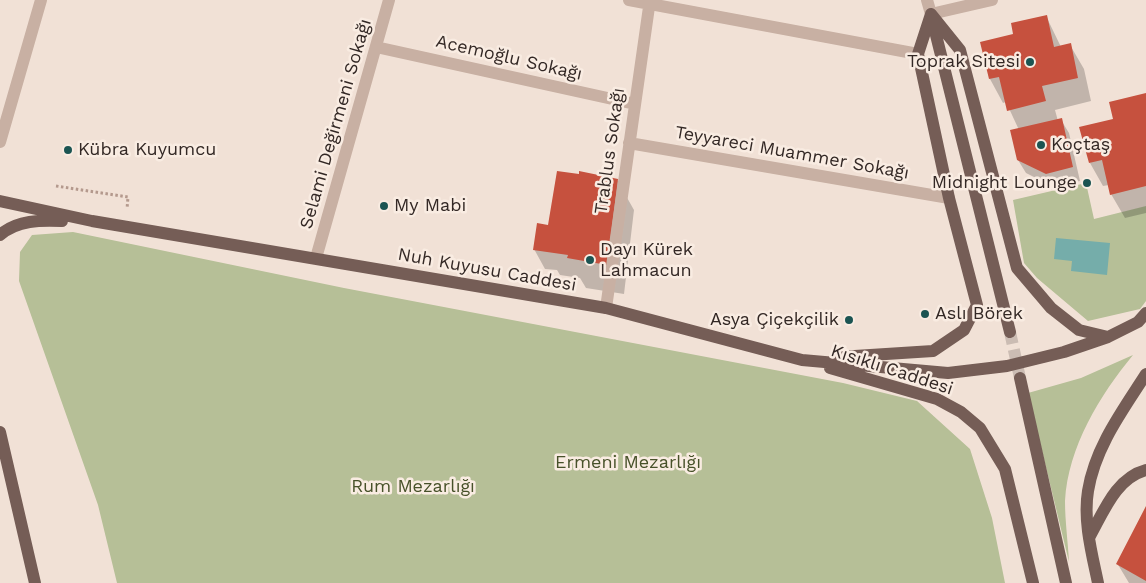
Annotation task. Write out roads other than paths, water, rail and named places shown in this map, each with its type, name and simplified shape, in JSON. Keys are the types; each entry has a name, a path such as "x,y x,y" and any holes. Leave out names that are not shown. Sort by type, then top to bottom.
{"main road":[{"path":"802,360 933,351 964,330 977,305 949,198 918,54 931,14"},
{"path":"931,14 1010,332"},
{"path":"931,14 960,50 1017,268 1051,308 1079,330 1108,337"},
{"path":"0,201 92,221"},
{"path":"0,235 7,229 21,224 44,220 92,221"},
{"name":"Nuh Kuyusu Caddesi","path":"92,221 606,308 802,360 948,374 1008,366 1064,352 1108,337 1138,322 1146,313"},
{"name":"Kısıklı Caddesi","path":"802,360 937,399 961,412 980,428 1005,469 1033,583"},
{"path":"1098,583 1089,538 1088,492 1096,458 1120,413 1146,374"},
{"path":"1020,378 1066,583"},
{"path":"0,432 35,583"},
{"path":"1089,538 1113,494 1132,474 1146,470"}],"street":[{"path":"0,142 41,0"},
{"name":"Selami Değirmeni Sokağı","path":"316,258 389,0"},
{"path":"629,0 650,2 918,54"},
{"path":"927,0 931,14 992,0"},
{"name":"Trablus Sokağı","path":"606,308 650,2"},
{"name":"Acemoğlu Sokağı","path":"376,47 635,104"},
{"name":"Teyyareci Muammer Sokağı","path":"629,143 949,198"}],"water":[{"path":"1056,238 1110,243 1107,275 1071,271 1072,261 1054,259"}],"tunnel":[{"path":"1010,332 1020,378"}],"place":[{"name":"Toprak Sitesi","path":"1030,62"},
{"name":"Koçtaş","path":"1041,145"},
{"name":"Kübra Kuyumcu","path":"68,150"},
{"name":"Midnight Lounge","path":"1087,183"},
{"name":"My Mabi","path":"384,206"},
{"name":"Dayı Kürek Lahmacun","path":"590,260"},
{"name":"Aslı Börek","path":"925,314"},
{"name":"Asya Çiçekçilik","path":"849,320"}],"park label":[{"name":"Ermeni Mezarlığı","path":"628,463"},
{"name":"Rum Mezarlığı","path":"413,487"}]}
